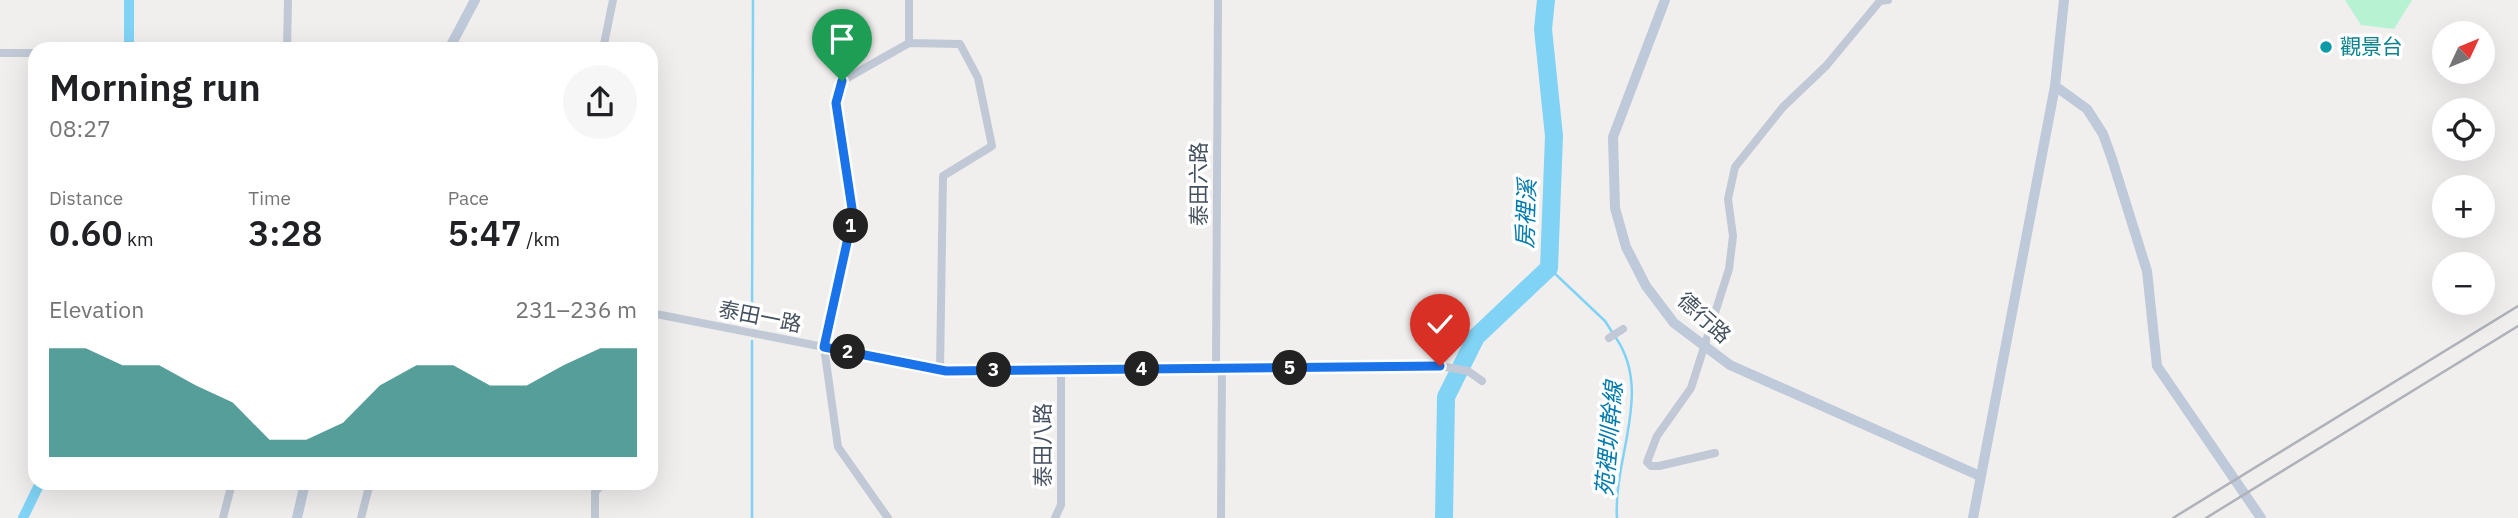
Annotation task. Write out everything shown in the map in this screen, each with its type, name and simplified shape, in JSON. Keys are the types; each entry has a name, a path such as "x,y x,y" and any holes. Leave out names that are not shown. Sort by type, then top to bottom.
{"street":[{"path":"288,0 288,42"},
{"path":"453,42 475,0"},
{"path":"604,42 613,0"},
{"path":"909,0 909,43"},
{"name":"泰田六路","path":"1218,0 1221,518"},
{"name":"德行路","path":"1665,0 1613,137 1615,208 1626,247 1646,286 1674,323 1730,365 1980,476"},
{"path":"1716,453 1659,466 1651,466 1647,462 1657,436 1691,387 1704,347 1732,253 1728,199 1735,167 1783,107 1826,66 1880,2 1888,0"},
{"path":"1973,518 2055,86 2064,0"},
{"path":"888,518 838,447 824,347 853,215 836,103 842,81 909,43 960,44 978,78 992,146 943,176 940,370"},
{"path":"0,53 28,53"},
{"path":"2055,86 2087,109 2103,134 2147,271 2157,366 2262,518"},
{"name":"泰田一路","path":"658,314 940,370 1449,367 1468,371 1482,381"},
{"path":"1609,338 1623,329"},
{"name":"泰田八路","path":"1055,518 1061,505 1060,370"},
{"path":"223,518 230,490"},
{"path":"297,518 303,490"},
{"path":"361,518 368,490"},
{"path":"595,518 597,490"}],"green space":[{"path":"2345,0 2412,0 2394,29 2361,25"}],"waterway":[{"path":"129,0 129,42"},
{"path":"752,325 753,0"},
{"name":"房裡溪","path":"1444,518 1446,397 1476,337 1549,268 1554,136 1543,29 1546,0"},
{"name":"苑裡圳幹線","path":"1549,268 1605,321 1612,332"},
{"name":"苑裡圳幹線","path":"1616,338 1627,359 1632,403 1620,472 1617,518"},
{"path":"752,341 752,518"},
{"path":"23,518 37,490"}],"railway":[{"path":"2173,518 2518,306"},
{"path":"2206,518 2518,326"}],"place":[{"name":"觀景台","path":"2326,47"}],"route":[{"path":"842,81 836,103 853,215 824,347 946,371 1440,366"}]}
